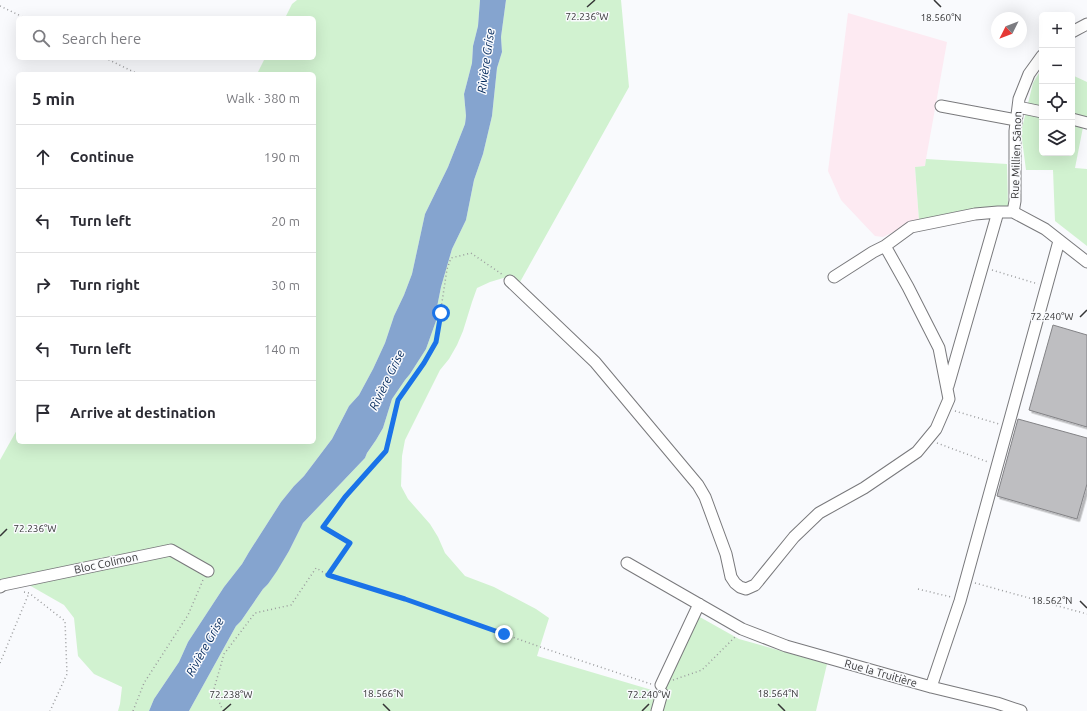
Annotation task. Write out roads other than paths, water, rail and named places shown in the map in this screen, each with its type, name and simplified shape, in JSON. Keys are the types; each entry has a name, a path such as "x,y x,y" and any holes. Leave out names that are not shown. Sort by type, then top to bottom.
{"street":[{"path":"1075,30 1087,24"},
{"name":"Rue Millien Sânon","path":"1014,212 1015,131 1018,99 1029,74 1039,60"},
{"path":"940,106 1016,120"},
{"path":"1018,106 1039,111"},
{"path":"1075,120 1087,123"},
{"path":"947,388 998,212"},
{"path":"834,277 885,246 911,227 975,214 998,212 1014,212 1045,229 1087,262"},
{"path":"931,687 960,601 1059,240"},
{"path":"510,281 595,362 698,485 705,497 726,554 731,577 740,587 746,589 755,585 794,538 819,513 864,488 917,452 936,429 949,399 939,348 885,246"},
{"name":"Bloc Colimon","path":"0,587 3,585 171,550 208,570"},
{"name":"Rue la Truitière","path":"627,563 742,629 792,647 996,707 1021,711"},
{"path":"658,711 661,689 699,604"}],"water":[{"name":"Rivière Grise","path":"480,0 506,0 501,37 502,52 497,68 492,116 483,154 474,180 466,220 452,249 441,287 436,312 436,321 426,349 392,399 383,428 365,458 303,523 277,571 236,626 189,711 149,711 154,699 179,662 188,642 224,587 242,564 281,502 304,476 332,439 349,406 359,395 373,369 385,343 394,316 412,274 425,214 448,167 465,124 466,116 464,94 472,63 473,46 478,26"}]}
